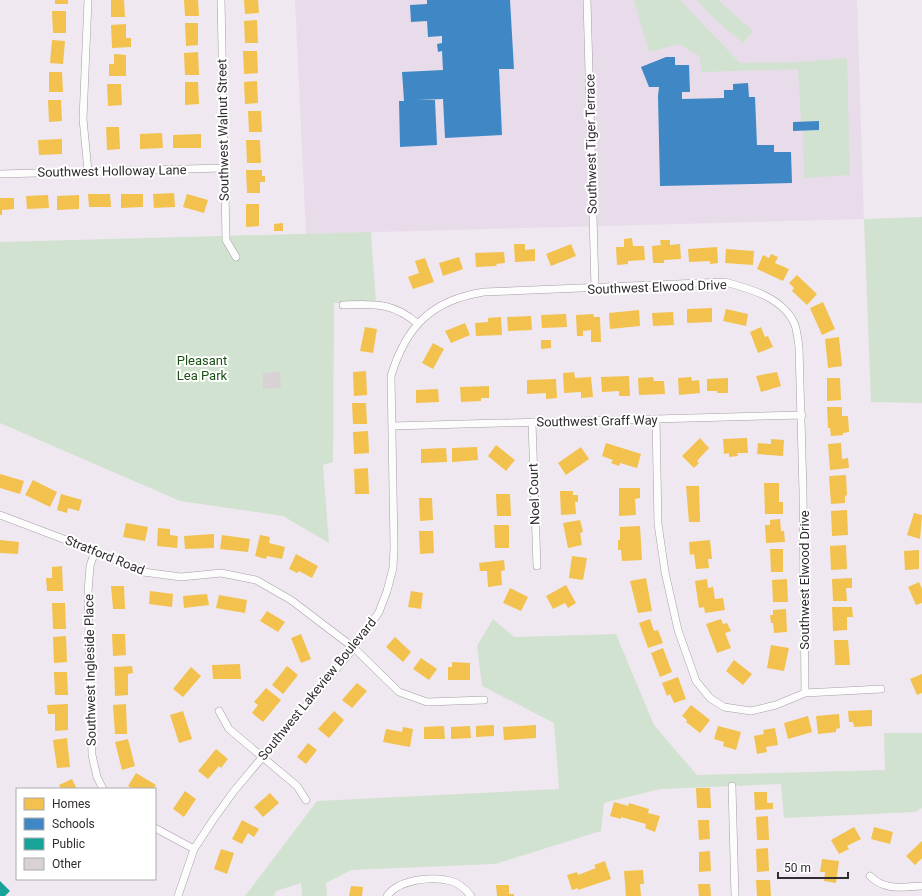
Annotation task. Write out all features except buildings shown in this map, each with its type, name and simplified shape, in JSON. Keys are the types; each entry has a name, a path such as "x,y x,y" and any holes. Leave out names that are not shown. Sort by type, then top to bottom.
{"street":[{"path":"88,0 83,119 88,171"},
{"name":"Southwest Walnut Street","path":"221,0 226,240 236,256"},
{"name":"Southwest Tiger Terrace","path":"587,0 595,288"},
{"name":"Southwest Holloway Lane","path":"0,174 224,168"},
{"name":"Southwest Elwood Drive","path":"418,324 435,309 467,294 484,292 725,282 753,289 783,307 795,325 799,347 802,415 805,693"},
{"path":"343,305 380,304 406,314 418,324"},
{"name":"Southwest Lakeview Boulevard","path":"178,896 194,849 234,791 354,648 379,612 388,591 394,547 391,376 398,354 407,337 418,324"},
{"name":"Southwest Graff Way","path":"392,426 802,415"},
{"path":"656,419 658,524 665,572 678,630 696,681 710,698 724,707 751,711 776,705 805,693 882,689"},
{"name":"Noel Court","path":"532,422 537,566"},
{"name":"Stratford Road","path":"0,515 95,550 143,572 181,577 221,574 256,580 291,600 354,648 399,692 427,702 484,700"},
{"name":"Southwest Ingleside Place","path":"95,550 90,566 88,592 92,756 97,777 102,788"},
{"path":"219,711 229,729 297,786 306,800"},
{"path":"732,786 735,896"},
{"path":"156,829 194,849"},
{"path":"870,876 877,883 887,887 922,886"},
{"path":"387,896 390,891 416,880 434,879 452,881 462,886 471,896"}],"shaded area":[{"path":"295,0 857,0 864,219 306,234"}],"green space":[{"path":"634,0 680,0 740,63 798,62 847,58 850,175 804,178 803,131 819,130 819,121 801,122 798,69 702,72 699,56 679,44 649,52"},
{"path":"697,0 718,0 753,31 743,43 712,17"},
{"path":"922,217 922,403 871,402 864,219"},
{"name":"Pleasant Lea Park","path":"371,232 376,302 334,303 333,462 323,465 329,543 283,516 180,501 0,423 0,242"},
{"path":"493,619 514,637 616,634 654,725 697,775 885,770 884,733 922,733 922,808 915,812 784,818 781,784 660,789 604,803 601,831 495,864 351,870 326,883 327,896 302,896 301,883 276,891 274,896 245,896 317,801 559,789 554,723 482,686 477,646"}]}
